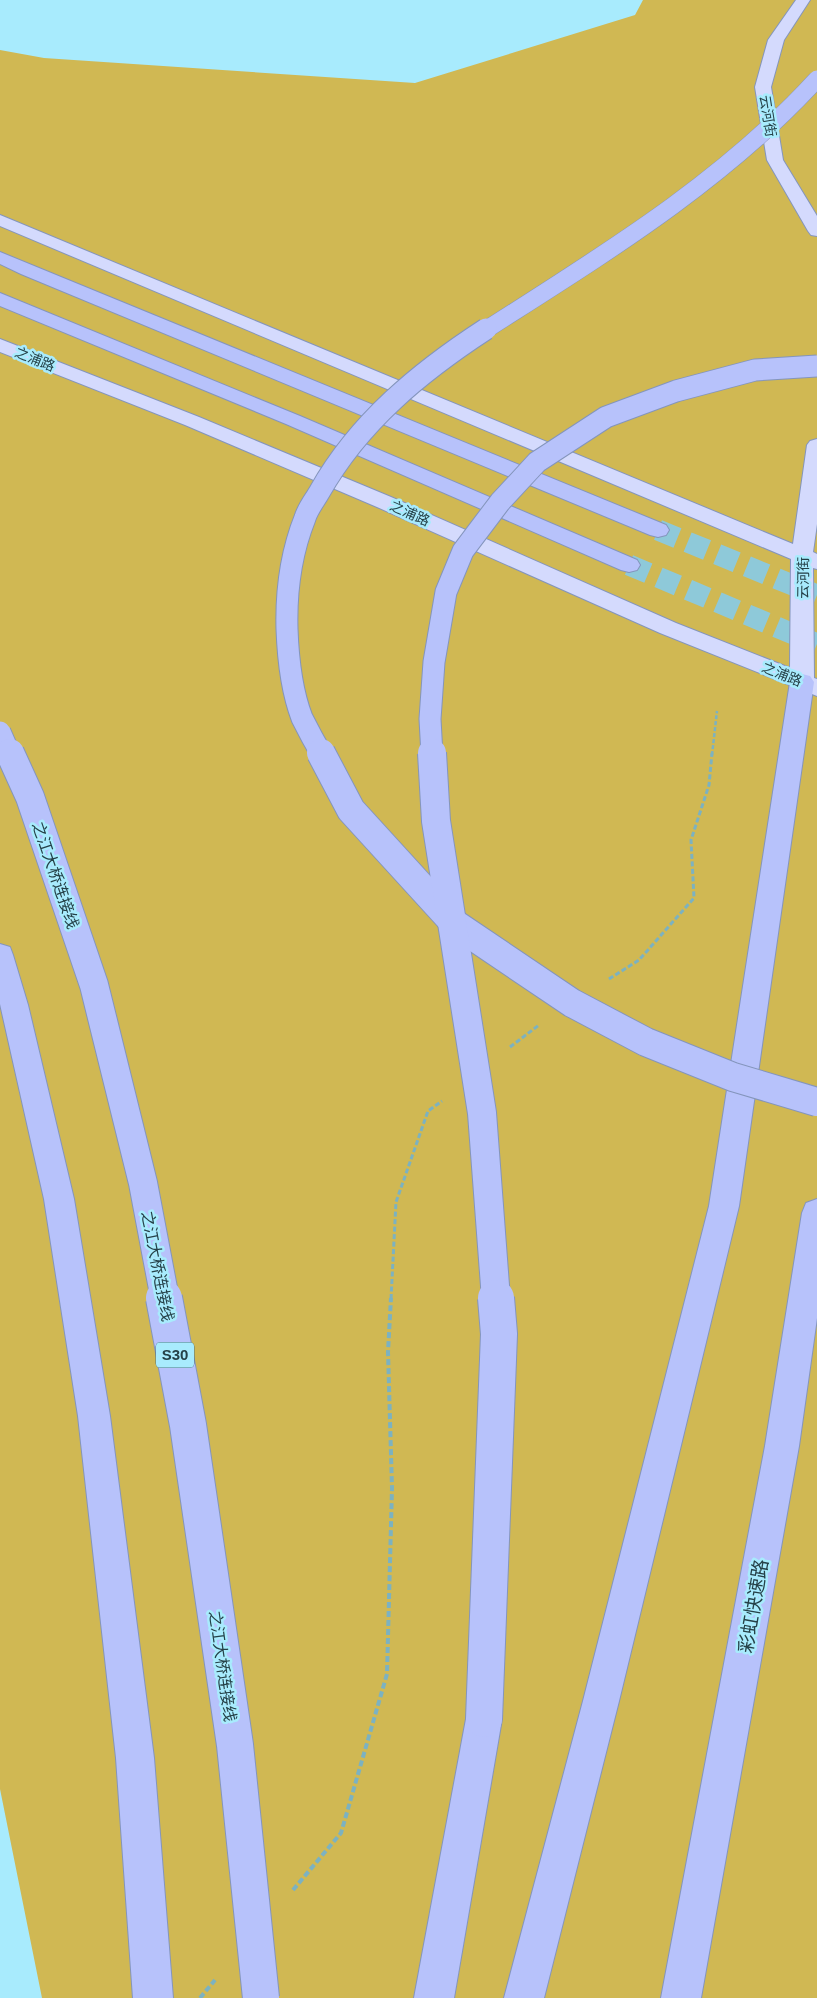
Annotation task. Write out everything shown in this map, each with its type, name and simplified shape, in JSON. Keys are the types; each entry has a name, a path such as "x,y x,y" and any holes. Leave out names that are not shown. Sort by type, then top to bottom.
{"highway":[{"path":"817,79 785,114 725,167 618,245 468,341 391,402 358,435 331,472 306,517 293,558 286,600 288,660 302,718 351,810 455,924 572,1003 646,1042 733,1078 817,1102"},
{"path":"0,256 54,281 658,530"},
{"path":"0,300 293,420 629,564"},
{"path":"434,1998 484,1719 499,1334 482,1113 436,821 430,719 434,662 446,592 463,551 500,502 537,462 606,417 676,391 755,370 817,366"},
{"path":"524,1998 601,1701 724,1206 810,685"},
{"name":"之江大桥连接线","path":"0,732 30,798 94,985 143,1183 192,1454 235,1745 262,1998"},
{"path":"0,955 14,1005 59,1199 94,1416 135,1758 152,1998"},
{"name":"彩虹快速路","path":"681,1998 782,1446 817,1212"}],"main road":[{"name":"云河街","path":"800,4 776,40 763,87 775,160 817,231"},
{"path":"0,220 810,559"},
{"name":"之浦路","path":"0,345 192,421 384,502 668,628 810,685"},
{"name":"云河街","path":"810,685 810,559 817,445"}],"path":[{"path":"607,981 638,960 694,898 691,840 709,785 717,711"},
{"path":"504,1051 543,1023"},
{"path":"290,1893 341,1833 387,1674 392,1488 388,1352 396,1202 428,1111 444,1099"},
{"path":"200,1998 219,1976"}],"shaded area":[{"path":"643,0 817,0 817,1998 42,1998 0,1789 0,50 44,58 415,83 635,15"}],"tunnel":[{"path":"658,530 817,595"},
{"path":"629,565 817,644"}]}
